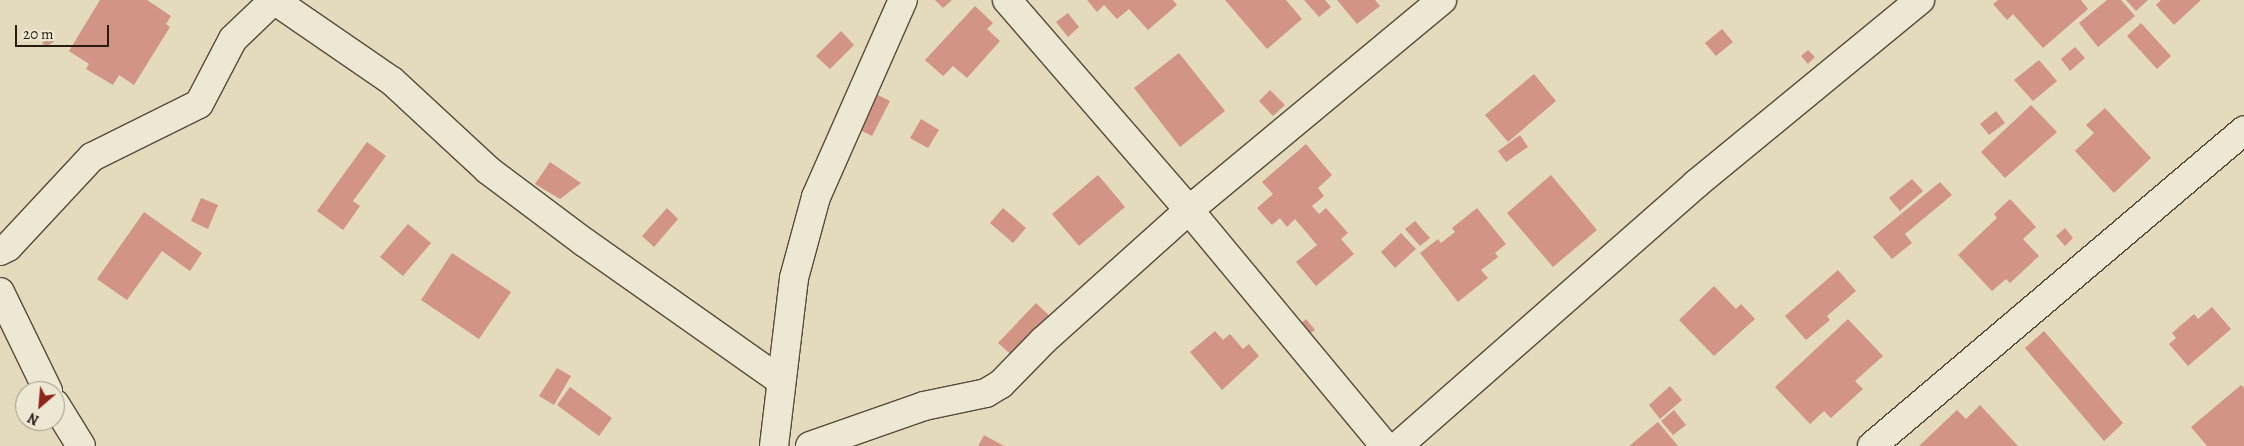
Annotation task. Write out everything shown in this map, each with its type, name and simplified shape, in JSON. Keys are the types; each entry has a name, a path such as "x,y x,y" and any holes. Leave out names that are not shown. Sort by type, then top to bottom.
{"street":[{"path":"0,251 8,247 92,157 199,104 233,39 274,0 392,81 488,170 532,204 781,381"},
{"path":"774,446 794,278 816,197 902,0"},
{"path":"1007,0 1189,210 1385,446"},
{"path":"810,446 924,406 986,393 1001,384 1044,340 1189,210 1442,0"},
{"path":"1398,446 1696,184 1920,0"},
{"path":"1872,446 2244,130"},
{"path":"0,292 43,381"},
{"path":"65,420 81,446"}],"building":[{"path":"100,0 147,0 171,16 166,24 170,27 134,85 119,75 113,85 86,69 89,64 69,51"},
{"path":"935,0 952,0 943,8"},
{"path":"1087,0 1173,0 1177,5 1148,30 1129,9 1117,19 1104,5 1097,12"},
{"path":"1225,0 1286,0 1302,19 1267,49"},
{"path":"1304,0 1325,0 1331,7 1319,17"},
{"path":"1337,0 1375,0 1380,6 1357,24"},
{"path":"1998,0 2081,0 2088,9 2043,48 2013,14 2007,20 1993,4"},
{"path":"2107,0 2121,0 2135,16 2098,47 2079,23"},
{"path":"2126,0 2148,0 2136,11"},
{"path":"2161,0 2201,0 2174,25 2156,5"},
{"path":"975,6 993,23 987,29 1000,41 967,78 953,66 943,76 925,60"},
{"path":"1068,13 1079,27 1068,37 1056,22"},
{"path":"2141,23 2171,56 2157,69 2127,36"},
{"path":"1722,29 1733,42 1716,56 1705,43"},
{"path":"841,31 854,45 830,69 816,56"},
{"path":"52,36 55,41 45,47 42,42"},
{"path":"2075,47 2085,58 2070,71 2061,59"},
{"path":"1808,50 1815,57 1808,64 1801,56"},
{"path":"1179,53 1225,111 1180,147 1134,88"},
{"path":"2039,60 2057,81 2033,101 2014,80"},
{"path":"1534,74 1556,101 1508,142 1485,115"},
{"path":"1270,90 1285,105 1273,116 1259,101"},
{"path":"874,93 890,101 872,136 856,128"},
{"path":"2031,105 2057,132 2005,178 1981,152"},
{"path":"2105,108 2151,158 2114,193 2075,151 2094,133 2086,125"},
{"path":"1996,111 2005,123 1989,135 1980,124"},
{"path":"921,119 939,130 928,148 910,138"},
{"path":"1520,135 1528,147 1506,162 1498,151"},
{"path":"367,142 386,156 353,201 360,206 343,230 317,211"},
{"path":"1306,144 1332,175 1318,188 1324,196 1312,206 1319,214 1326,208 1348,233 1341,239 1354,254 1316,286 1296,262 1317,245 1295,219 1287,227 1280,218 1272,225 1257,208 1273,194 1262,182"},
{"path":"550,162 581,183 560,199 535,184"},
{"path":"1098,175 1125,207 1079,246 1052,214"},
{"path":"1551,175 1597,230 1553,267 1507,213"},
{"path":"1912,179 1923,191 1900,211 1889,198"},
{"path":"1940,182 1952,195 1905,234 1912,243 1892,259 1873,237"},
{"path":"201,198 218,205 208,229 191,221"},
{"path":"2010,199 2036,227 2023,239 2039,256 2010,283 2006,279 1992,291 1958,255 1997,218 1994,214"},
{"path":"667,208 678,219 654,247 642,236"},
{"path":"1003,208 1026,228 1013,243 990,223"},
{"path":"1477,208 1506,244 1495,253 1498,257 1481,270 1488,278 1458,302 1420,253 1438,239 1441,243 1455,232 1452,228"},
{"path":"144,212 202,253 190,271 162,251 127,300 97,279"},
{"path":"1415,221 1430,238 1420,246 1405,229"},
{"path":"408,224 431,243 403,276 380,257"},
{"path":"2065,228 2073,238 2065,246 2056,236"},
{"path":"1401,233 1416,249 1395,268 1381,252"},
{"path":"452,253 511,292 479,339 421,300"},
{"path":"1838,270 1856,291 1827,316 1830,320 1806,340 1785,316"},
{"path":"1714,286 1736,309 1741,304 1755,319 1714,356 1679,320"},
{"path":"1036,303 1053,319 1016,359 998,343"},
{"path":"2212,307 2231,329 2188,366 2169,344 2176,338 2172,333 2194,314 2198,319"},
{"path":"1306,319 1315,330 1306,336 1298,326"},
{"path":"1848,319 1883,356 1855,381 1863,389 1831,418 1824,411 1810,424 1775,387"},
{"path":"1215,331 1223,340 1230,334 1243,349 1249,344 1259,356 1222,390 1190,352"},
{"path":"2044,331 2123,423 2104,441 2025,348"},
{"path":"557,368 571,376 554,405 539,396"},
{"path":"2241,385 2244,388 2244,446 2207,446 2191,427"},
{"path":"1670,386 1682,400 1660,419 1649,405"},
{"path":"570,387 612,418 599,436 557,405"},
{"path":"1980,405 2018,446 1919,446 1957,410 1966,419"},
{"path":"1674,410 1686,425 1673,435 1661,421"},
{"path":"1658,422 1678,446 1629,446"},
{"path":"984,435 1004,446 978,446"}]}
